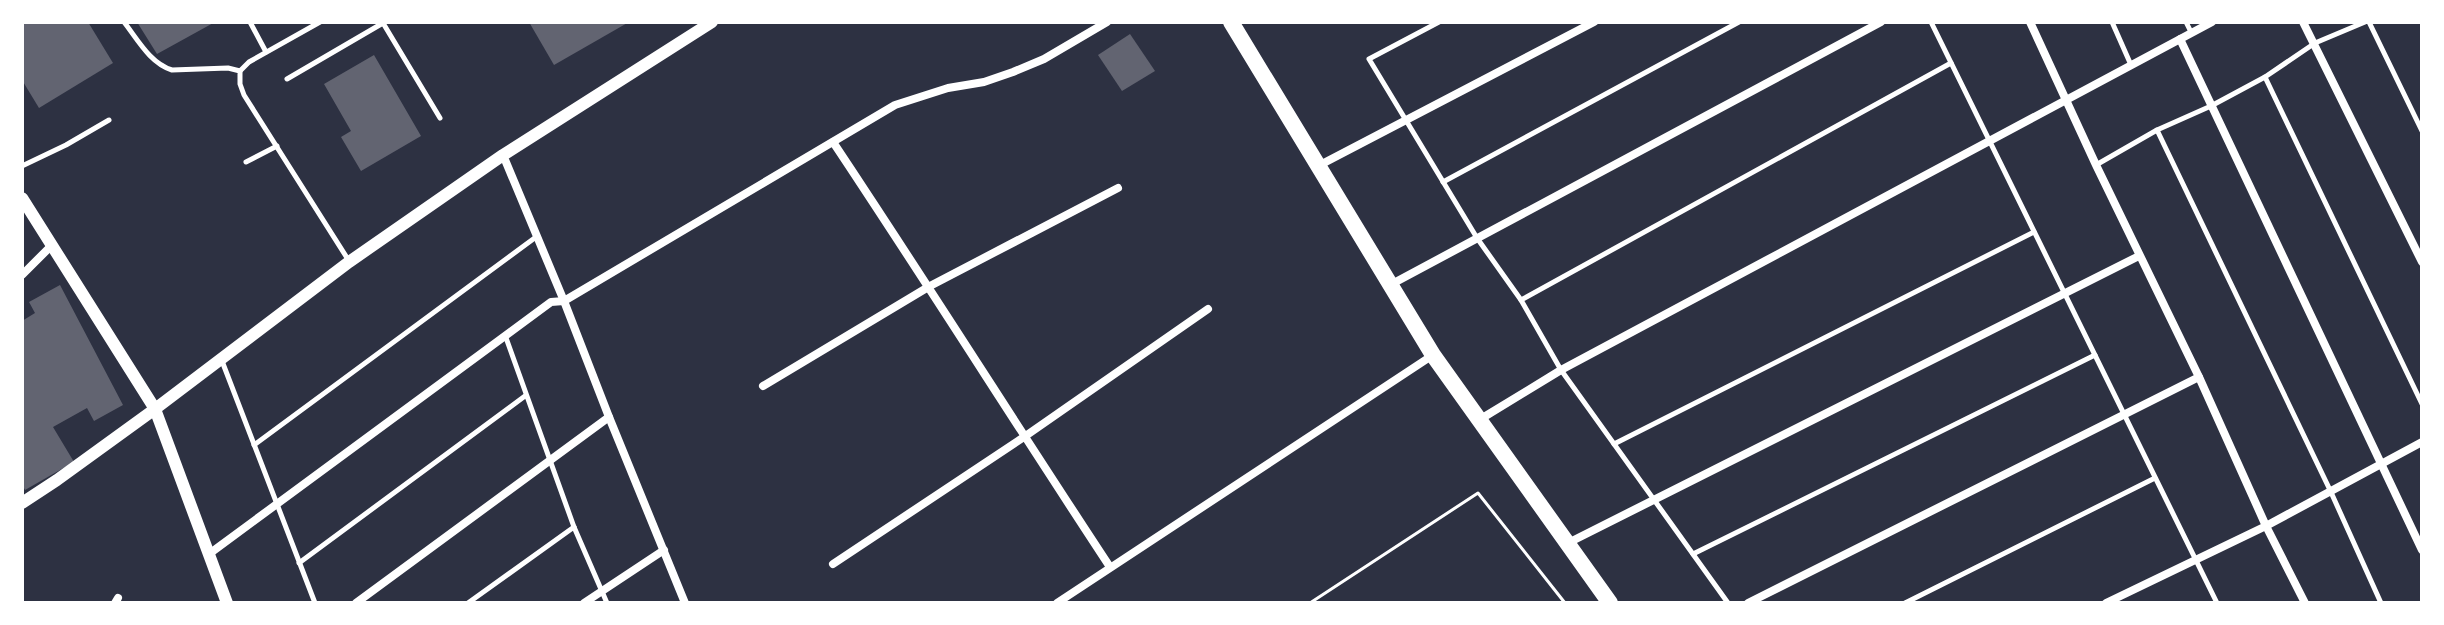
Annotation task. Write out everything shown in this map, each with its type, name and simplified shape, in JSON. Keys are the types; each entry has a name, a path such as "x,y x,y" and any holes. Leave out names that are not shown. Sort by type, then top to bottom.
{"main road":[{"path":"1231,22 1433,355 1610,603"}],"street":[{"path":"22,503 155,409 349,262 503,155 712,22"},
{"path":"209,554 551,302 564,301 895,105 1013,72 1044,59 1107,22"},
{"path":"1317,166 1594,22"},
{"path":"1390,285 1881,22"},
{"path":"2030,22 2305,603"},
{"path":"1479,420 1561,370 2212,22"},
{"path":"2303,22 2422,262"},
{"path":"2180,39 2422,550"},
{"path":"833,142 930,286 1110,567"},
{"path":"503,155 685,603"},
{"path":"763,386 930,286 1118,188"},
{"path":"22,198 155,409 227,603"},
{"path":"22,275 51,246"},
{"path":"1566,544 2139,256"},
{"path":"833,564 1208,309"},
{"path":"1057,603 1433,355"},
{"path":"1748,603 2199,377"},
{"path":"356,603 609,417"},
{"path":"2106,603 2266,526 2422,442"},
{"path":"584,603 664,550"}],"lane":[{"path":"124,22 155,62 163,67 172,70 228,68 240,71"},
{"path":"250,22 266,52"},
{"path":"240,71 249,62 320,22"},
{"path":"1439,22 1369,59 1477,238 1521,300 1561,370 1728,603"},
{"path":"1443,182 1739,22"},
{"path":"1931,22 2217,603"},
{"path":"2112,22 2131,66"},
{"path":"2186,22 2192,33"},
{"path":"2096,165 2157,130 2265,77 2315,43 2367,22 2422,131"},
{"path":"287,79 383,23 440,118"},
{"path":"1521,300 1951,63"},
{"path":"240,71 244,95 349,262"},
{"path":"2265,77 2422,404"},
{"path":"22,166 109,120"},
{"path":"2157,130 2381,603"},
{"path":"246,162 277,146"},
{"path":"1614,444 2034,232"},
{"path":"254,445 536,237"},
{"path":"504,335 574,527 607,603"},
{"path":"1693,554 2095,355"},
{"path":"221,359 315,603"},
{"path":"299,563 525,396"},
{"path":"1905,603 2155,478"},
{"path":"468,603 574,527"}],"path":[{"path":"1310,603 1478,493 1565,603"}],"building":[{"path":"22,22 88,22 113,63 39,108 22,80"},
{"path":"137,22 215,22 157,54"},
{"path":"529,22 629,22 554,65"},
{"path":"1130,34 1155,71 1122,91 1098,55"},
{"path":"374,55 421,136 361,171 341,137 351,131 324,84"},
{"path":"60,285 123,405 94,421 87,408 53,427 74,462 25,490 22,484 22,321 35,313 29,302"}]}
